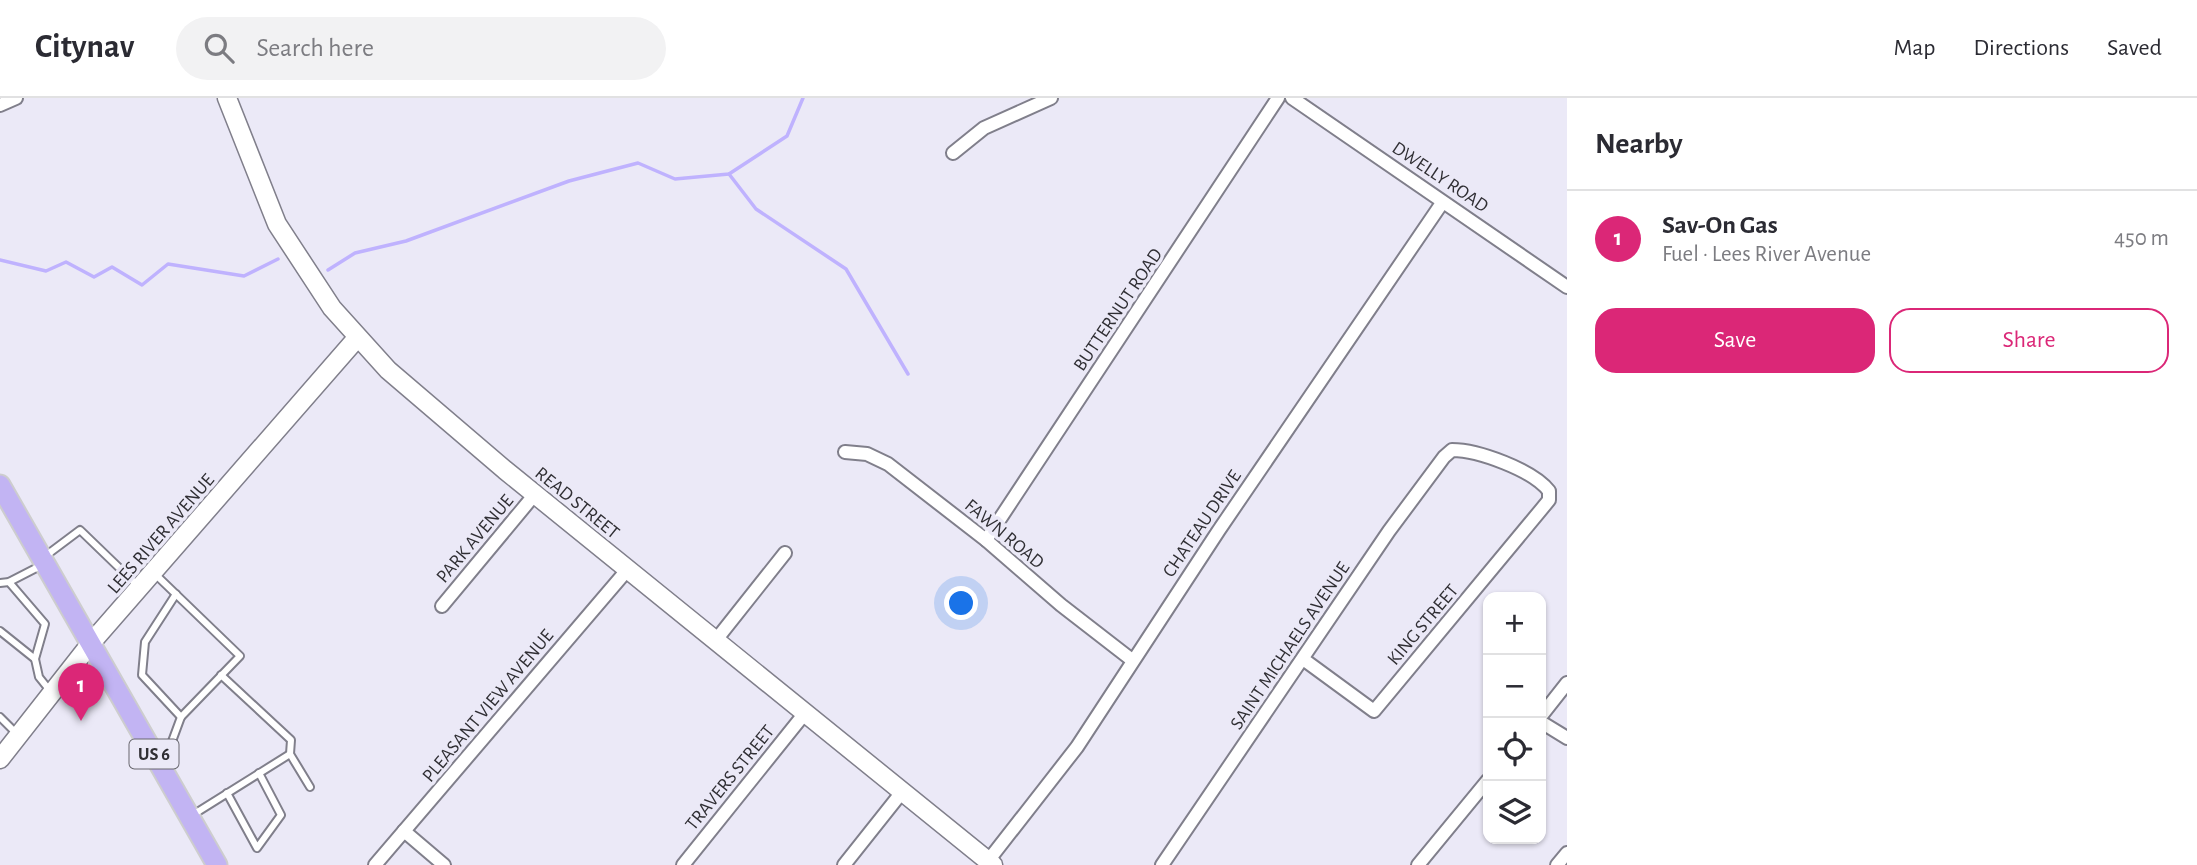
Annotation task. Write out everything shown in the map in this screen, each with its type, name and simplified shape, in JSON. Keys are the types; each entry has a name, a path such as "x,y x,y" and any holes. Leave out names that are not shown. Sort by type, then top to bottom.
{"main road":[{"name":"READ STREET","path":"227,98 277,224 356,338 388,370 535,494 990,863"},
{"name":"LEES RIVER AVENUE","path":"0,759 91,643 356,338"},
{"name":"US 6","path":"1,487 217,865"}],"street":[{"path":"0,105 16,98"},
{"path":"953,153 984,128 1051,98"},
{"name":"BUTTERNUT ROAD","path":"986,540 1278,98"},
{"name":"DWELLY ROAD","path":"1292,98 1567,287"},
{"name":"CHATEAU DRIVE","path":"990,863 1077,747 1132,660 1443,203"},
{"name":"SAINT MICHAELS AVENUE","path":"1162,865 1389,531 1444,457 1453,450 1469,450 1531,475 1549,491"},
{"name":"FAWN ROAD","path":"845,452 867,454 888,464 986,540 1061,605 1132,660"},
{"name":"KING STREET","path":"1303,659 1374,711 1549,500 1549,491"},
{"name":"PARK AVENUE","path":"442,606 535,494"},
{"path":"716,640 785,553"},
{"name":"PLEASANT VIEW AVENUE","path":"375,865 628,569"},
{"path":"1546,710 1567,683"},
{"name":"TRAVERS STREET","path":"683,865 805,713"},
{"path":"1546,725 1567,738"},
{"path":"1418,865 1487,781"},
{"path":"844,865 902,792"},
{"path":"404,831 444,865"},
{"path":"1557,865 1567,853"}],"lane":[{"path":"0,583 9,582 44,561 80,530 140,589"},
{"path":"154,572 240,656 181,717 162,768"},
{"path":"9,582 45,624 35,659 38,677 52,693"},
{"path":"176,594 145,642 142,675 181,717"},
{"path":"0,631 35,659"},
{"path":"221,676 291,740 289,754 310,786"},
{"path":"0,717 19,735"},
{"path":"189,817 289,754"},
{"path":"228,793 257,848 281,815 259,773"}],"waterway":[{"path":"328,270 355,253 406,241 569,181 638,163 675,179 729,174 787,136 803,98"},
{"path":"729,174 756,209 846,269 908,374"},
{"path":"0,260 46,271 66,262 94,277 112,267 142,285 168,264 244,276 278,259"}],"place":[{"name":"Sav-On Gas","path":"81,721"}]}
